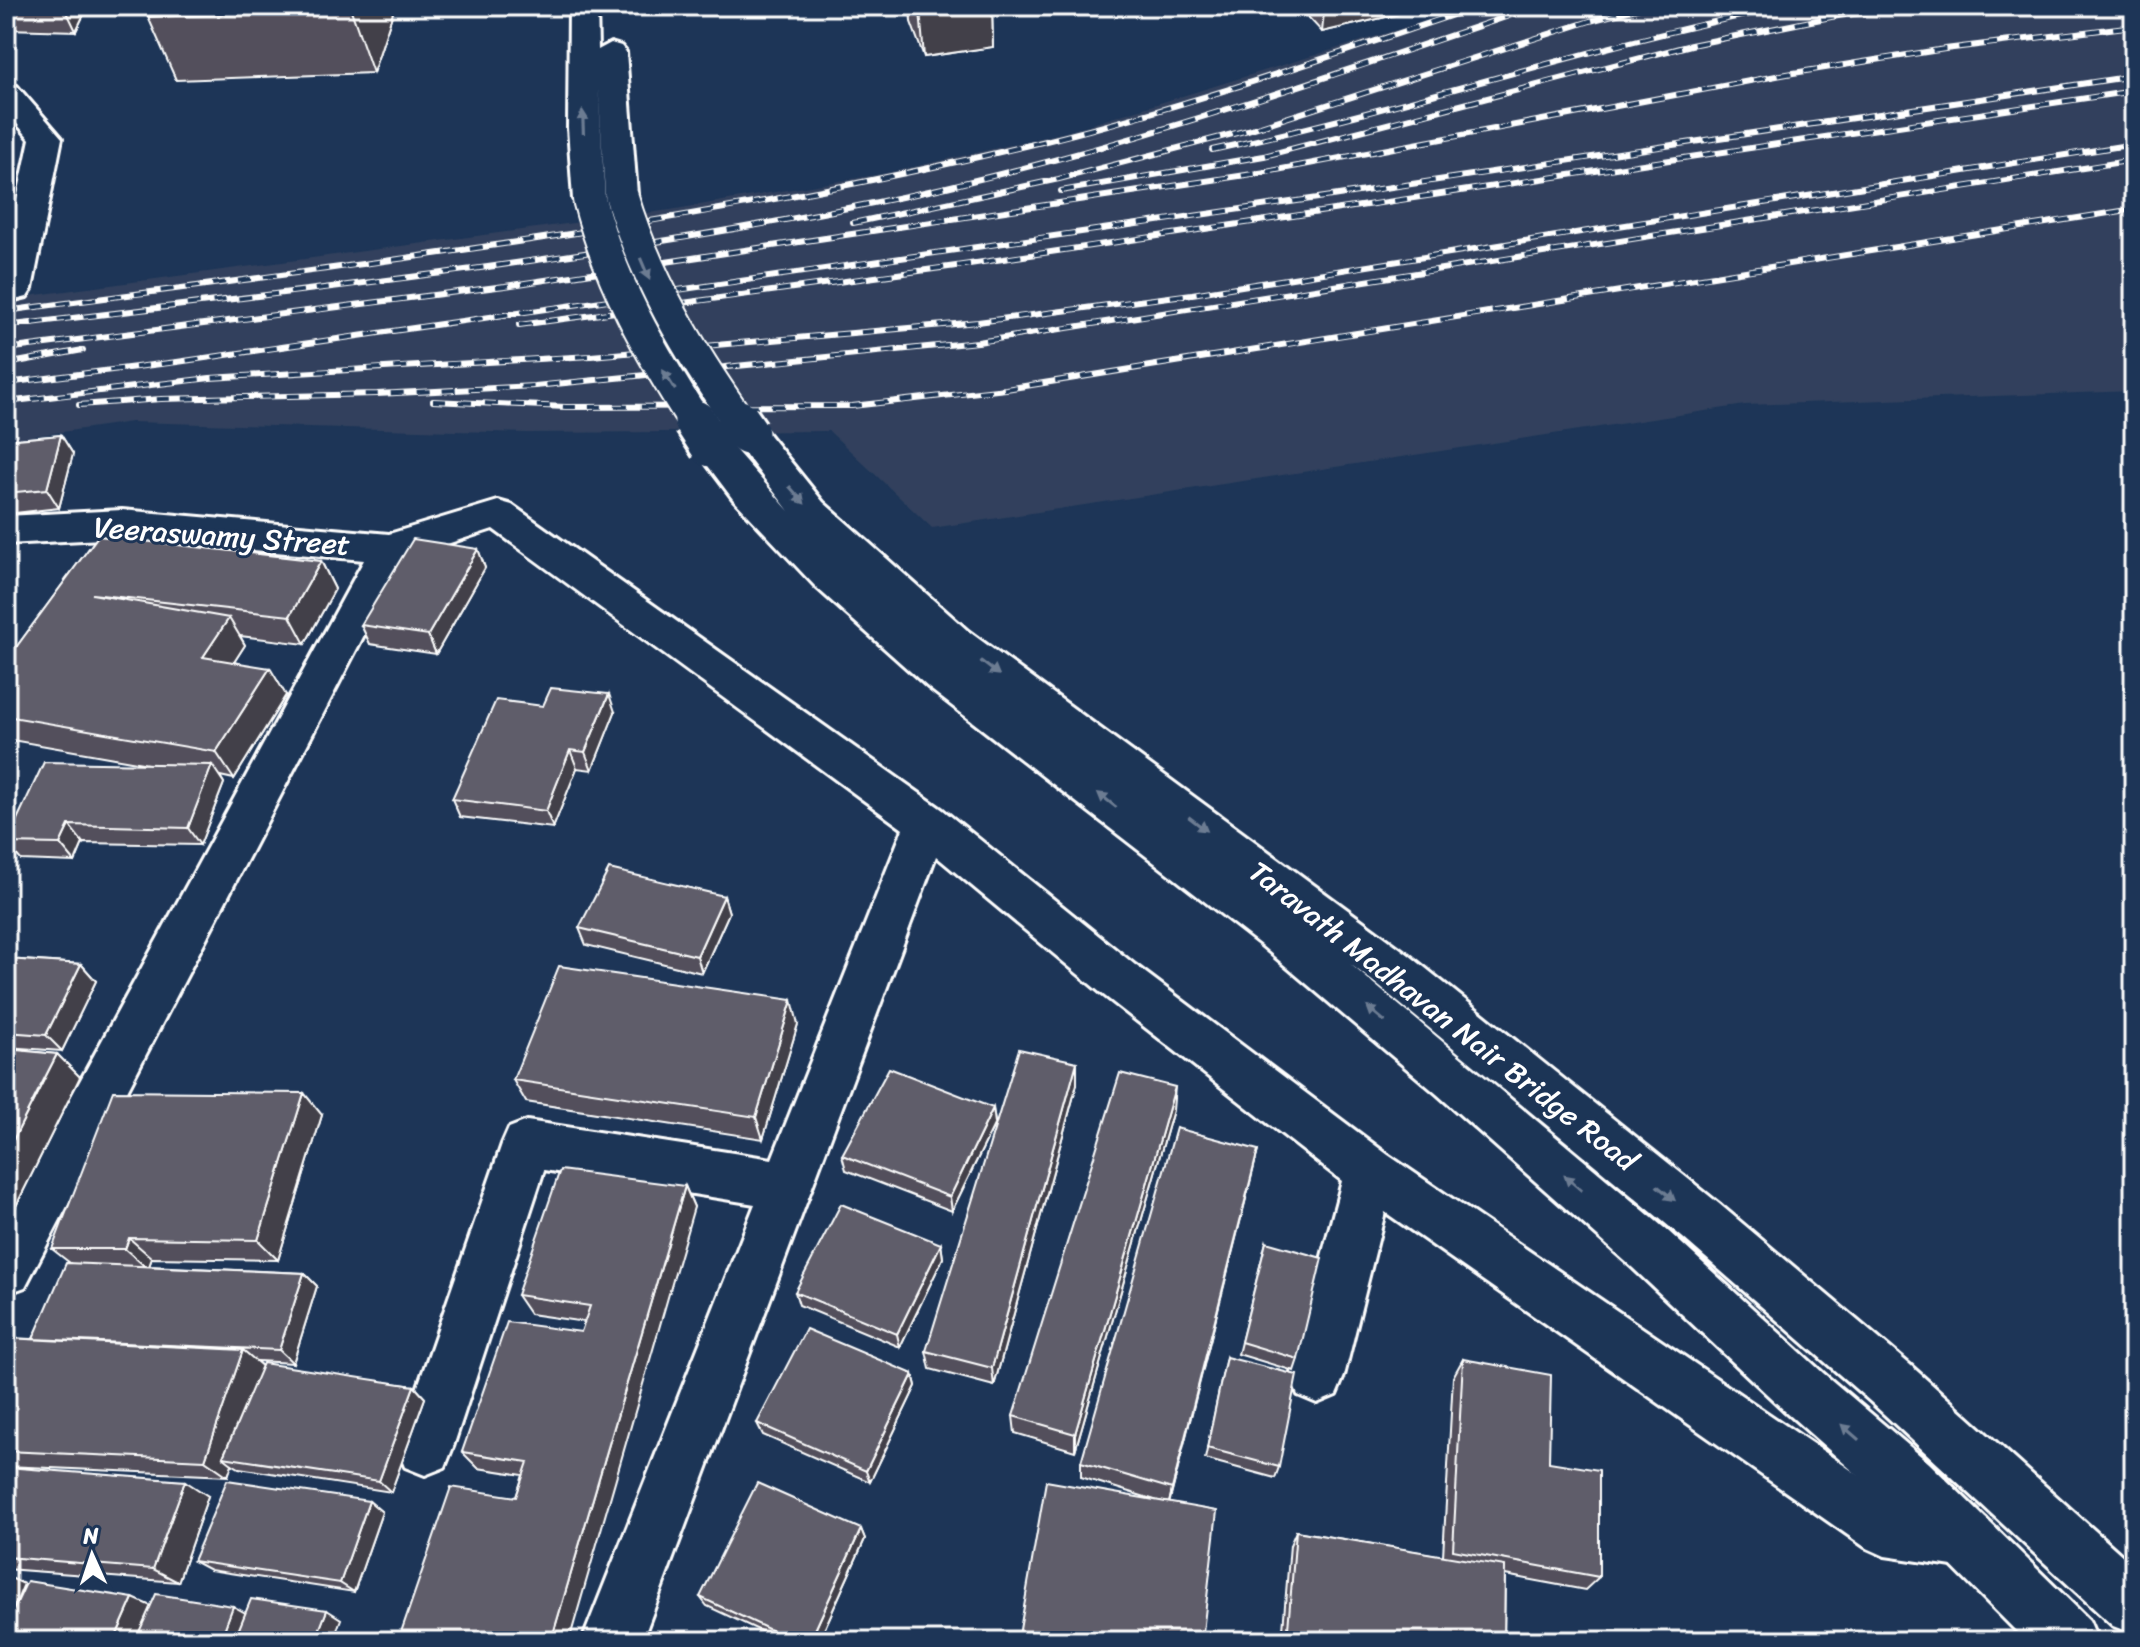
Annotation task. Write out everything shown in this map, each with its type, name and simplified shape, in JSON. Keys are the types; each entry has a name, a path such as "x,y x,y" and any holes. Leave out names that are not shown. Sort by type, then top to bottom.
{"street":[{"path":"583,6 582,117 605,197"},
{"path":"611,6 611,83 605,197 607,264 627,308 729,440"},
{"path":"6,92 46,138 15,289"},
{"name":"Taravath Madhavan Nair Bridge Road","path":"729,440 746,490 830,577 921,657 1277,931 1454,1079 1651,1250 1804,1392 1909,1483 2049,1629"},
{"name":"Taravath Madhavan Nair Bridge Road","path":"729,440 954,642 1392,969 1688,1211 1890,1383 2134,1605"},
{"path":"6,1269 390,548 498,514 927,823 1118,979 1370,1172 1885,1527 1966,1539"},
{"name":"Veeraswamy Street","path":"6,530 122,524 390,548"},
{"path":"612,1641 927,823"},
{"path":"425,1447 527,1144 787,1185"},
{"path":"1317,1376 1370,1172"}],"shaded area":[{"path":"1474,6 2134,6 2134,391 1745,405 932,528 829,431 528,433 131,422 6,440 6,299 670,210 887,173 1066,132"}],"building":[{"path":"153,6 353,6 351,10 148,17"},
{"path":"919,6 946,6 920,10"},
{"path":"1318,6 1352,6 1324,12"},
{"path":"61,435 47,489 6,493 6,440"},
{"path":"98,536 321,561 290,616 92,594 229,618 203,657 270,668 216,752 6,716 6,661"},
{"path":"413,539 478,549 428,635 361,625"},
{"path":"551,688 609,694 585,752 570,750 546,811 452,799 496,700 543,706"},
{"path":"44,762 212,765 188,828 69,825 60,844 6,843"},
{"path":"609,869 724,896 697,956 579,928"},
{"path":"6,959 81,964 46,1035 6,1032"},
{"path":"559,966 792,1000 756,1117 513,1080"},
{"path":"6,1049 57,1054 6,1154"},
{"path":"1019,1049 1077,1062 992,1368 926,1351"},
{"path":"889,1068 993,1108 950,1197 842,1155"},
{"path":"1120,1073 1175,1087 1075,1434 1013,1416"},
{"path":"113,1091 304,1093 258,1240 129,1238 125,1249 52,1249"},
{"path":"1176,1128 1258,1150 1172,1489 1081,1462"},
{"path":"560,1170 685,1186 551,1641 398,1641 451,1487 516,1497 528,1462 462,1452 507,1322 581,1332 590,1306 517,1295"},
{"path":"841,1204 941,1244 897,1334 795,1292"},
{"path":"1266,1242 1322,1258 1298,1359 1241,1342"},
{"path":"66,1263 304,1273 279,1350 33,1339"},
{"path":"806,1329 913,1374 866,1471 757,1423"},
{"path":"6,1338 243,1350 205,1460 6,1451"},
{"path":"1226,1357 1297,1375 1279,1467 1207,1448"},
{"path":"1463,1359 1551,1375 1549,1462 1599,1470 1599,1577 1453,1550"},
{"path":"263,1363 414,1386 379,1481 223,1457"},
{"path":"6,1467 185,1481 153,1569 6,1557"},
{"path":"227,1480 369,1501 340,1583 193,1561"},
{"path":"1046,1481 1217,1511 1202,1641 1018,1641"},
{"path":"757,1483 861,1529 810,1641 794,1641 700,1597"},
{"path":"1296,1531 1505,1566 1504,1641 1287,1641"},
{"path":"27,1581 133,1598 114,1641 6,1641 6,1626"},
{"path":"156,1594 233,1606 220,1641 135,1641"},
{"path":"251,1599 327,1610 315,1641 234,1641"}],"railway":[{"path":"6,311 528,240 788,197 917,171 1156,111 1480,6"},
{"path":"6,326 549,258 766,224 873,203 1125,140 1291,89 1538,6"},
{"path":"853,223 1059,179 1248,130 1590,21 1647,6"},
{"path":"1212,150 1285,134 1645,38 1790,6"},
{"path":"1061,191 1264,156 1691,45 1831,17 1912,6"},
{"path":"6,349 505,286 1266,172 1787,74 1945,49 2134,26"},
{"path":"6,383 177,362 1325,197 2134,76"},
{"path":"519,325 956,266 2134,91"},
{"path":"6,402 210,378 591,356 978,322 1192,294 2134,144"},
{"path":"79,405 161,399 377,394 535,386 978,342 2134,160"},
{"path":"433,401 566,407 852,406 1006,389 2134,209"},
{"path":"6,364 83,350"}]}
